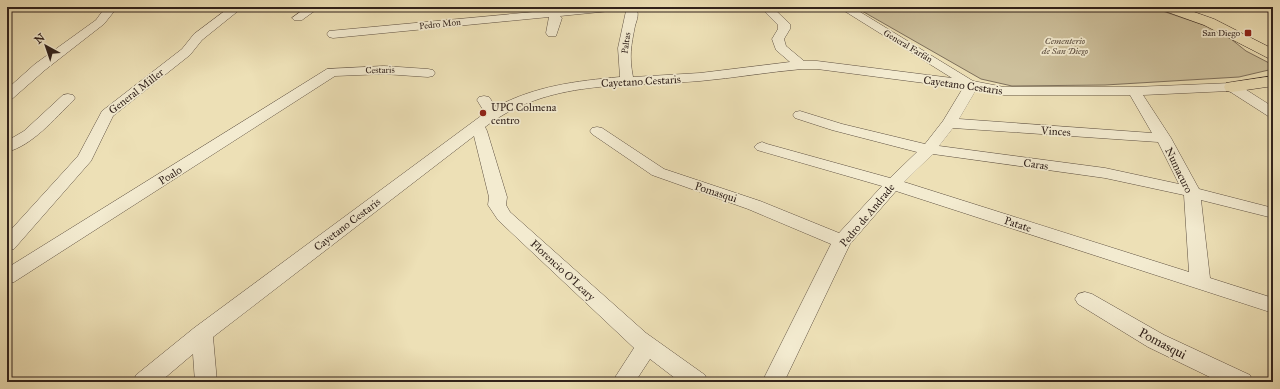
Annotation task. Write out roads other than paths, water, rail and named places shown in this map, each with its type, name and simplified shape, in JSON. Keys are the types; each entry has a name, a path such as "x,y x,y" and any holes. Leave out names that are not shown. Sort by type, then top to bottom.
{"main road":[{"path":"1167,7 1209,22 1273,55"},
{"path":"1208,7 1225,18 1271,38"},
{"path":"1250,44 1254,52 1273,62"},
{"path":"1232,87 1273,81"}],"street":[{"path":"7,96 40,67 100,22 110,9 109,7"},
{"path":"298,18 314,7"},
{"name":"Pedro Mon","path":"333,34 550,10 620,7"},
{"name":"Paltas","path":"627,80 624,61 624,48 628,27 632,16 632,10 629,7"},
{"path":"766,7 784,24 784,29 778,39 780,47 800,65"},
{"name":"General Farfán","path":"844,7 972,85"},
{"path":"1270,7 1273,11"},
{"name":"General Miller","path":"7,245 85,158 107,114 186,52 198,37 225,10"},
{"path":"550,10 556,18 552,34"},
{"name":"Cayetano Cestaris","path":"144,382 202,334 493,114 510,104 534,95 584,84 627,80 699,78 800,65 830,66 972,85 1004,91 1134,91 1232,87"},
{"name":"Cestaris","path":"332,72 398,70 428,72"},
{"name":"Poalo","path":"7,277 332,72"},
{"name":"Pedro de Andrade","path":"773,382 842,241 893,184 928,149 948,123 972,85"},
{"path":"1232,87 1273,113"},
{"name":"Numacuro","path":"1134,91 1164,138 1192,192 1200,282"},
{"path":"7,147 29,134 68,98"},
{"path":"484,100 493,114"},
{"name":"Caras","path":"800,115 844,129 928,149 1105,173 1192,192 1273,213"},
{"name":"Vinces","path":"948,123 1164,138"},
{"name":"Florencio O'Leary","path":"475,128 480,131 498,197 497,205 504,216 647,346 697,382"},
{"name":"Pomasqui","path":"597,132 658,172 754,205 842,241"},
{"name":"Patate","path":"762,148 893,184 1273,306"},
{"name":"Pomasqui","path":"1085,299 1156,341 1242,382"},
{"path":"202,334 206,382"},
{"path":"623,382 647,346"}],"place":[{"name":"San Diego","path":"1248,33"},
{"name":"UPC Colmena centro","path":"483,113"}],"park label":[{"name":"Cementerio de San Diego","path":"1065,46"}]}
